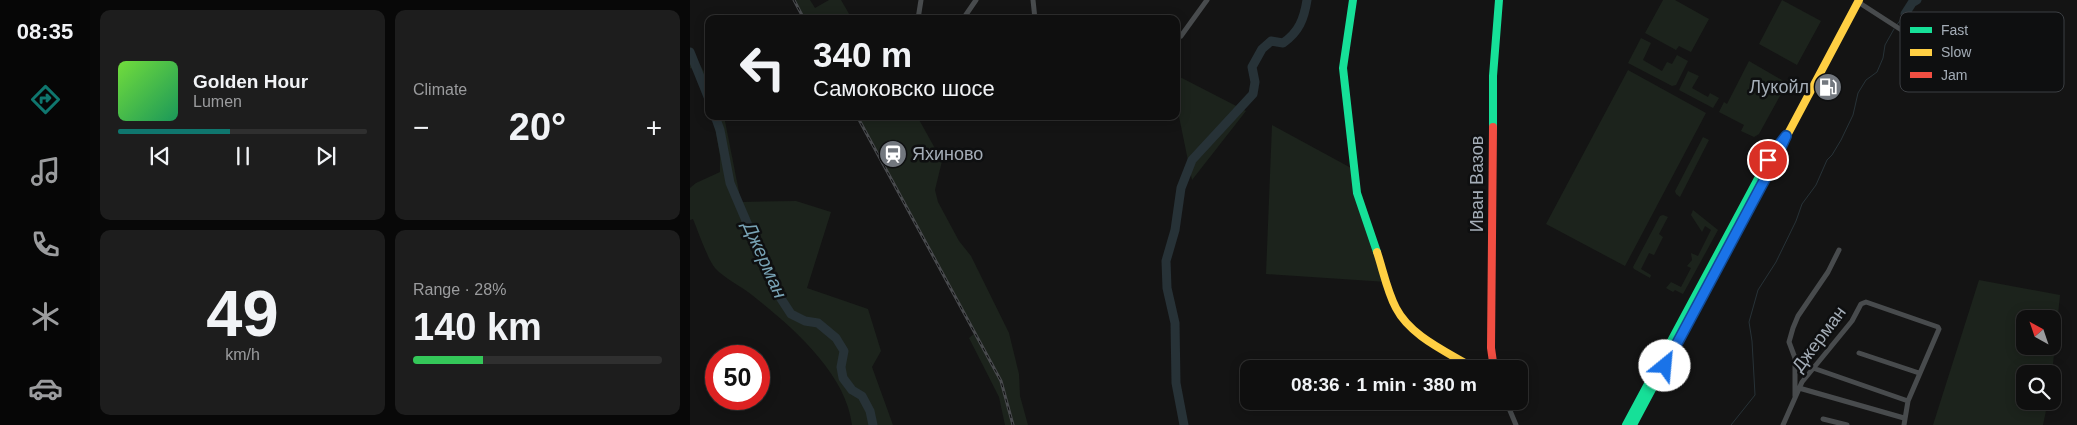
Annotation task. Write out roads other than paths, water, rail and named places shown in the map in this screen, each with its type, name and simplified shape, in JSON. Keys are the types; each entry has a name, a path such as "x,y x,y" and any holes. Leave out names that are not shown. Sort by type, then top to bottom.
{"main road":[{"path":"1353,0 1346,35 1343,68 1357,193 1402,319 1414,330 1461,360"},
{"name":"Иван Вазов","path":"1493,360 1491,348 1493,76 1499,0"},
{"path":"1633,425 1858,1"},
{"path":"1626,425 1768,160 1786,136"}],"street":[{"path":"919,15 921,0"},
{"path":"966,15 976,0"},
{"path":"1033,0 1035,15"},
{"path":"1182,36 1207,0"},
{"path":"1858,1 1900,28"},
{"path":"1795,397 1795,358 1789,342 1793,328 1798,316 1828,272 1839,250"},
{"name":"Джерман","path":"1784,425 1799,388 1852,321 1861,304 1866,302 1938,327 1939,329 1908,401 1904,425"},
{"path":"1859,353 1919,373"},
{"path":"1813,368 1908,401"},
{"path":"1799,388 1904,418"},
{"path":"1510,410 1516,425"},
{"path":"1823,419 1847,425"}],"waterway":[{"path":"1184,425 1176,383 1175,323 1167,288 1166,261 1175,230 1181,188 1192,160 1253,94 1255,82 1252,67 1262,49 1271,41 1283,43 1289,39 1297,30 1307,0"},
{"path":"1906,12 1912,3 1917,0"},
{"path":"1896,26 1900,21"},
{"path":"1731,425 1755,395 1749,322 1758,290 1776,262 1802,204 1816,185 1827,160 1841,140 1853,115 1858,93 1866,80 1877,72 1883,58 1885,45 1894,29"},
{"name":"Джерман","path":"690,52 705,89"},
{"name":"Джерман","path":"716,120 730,183 776,291 791,314 805,321 818,323 836,338 844,351 841,367 843,378 852,390 862,396 870,411 873,425"}],"railway":[{"path":"794,0 802,15"},
{"path":"859,120 1001,381 1013,425"}],"place":[{"name":"Лукойл","path":"1828,87"},
{"name":"Яхиново","path":"893,154"}]}
